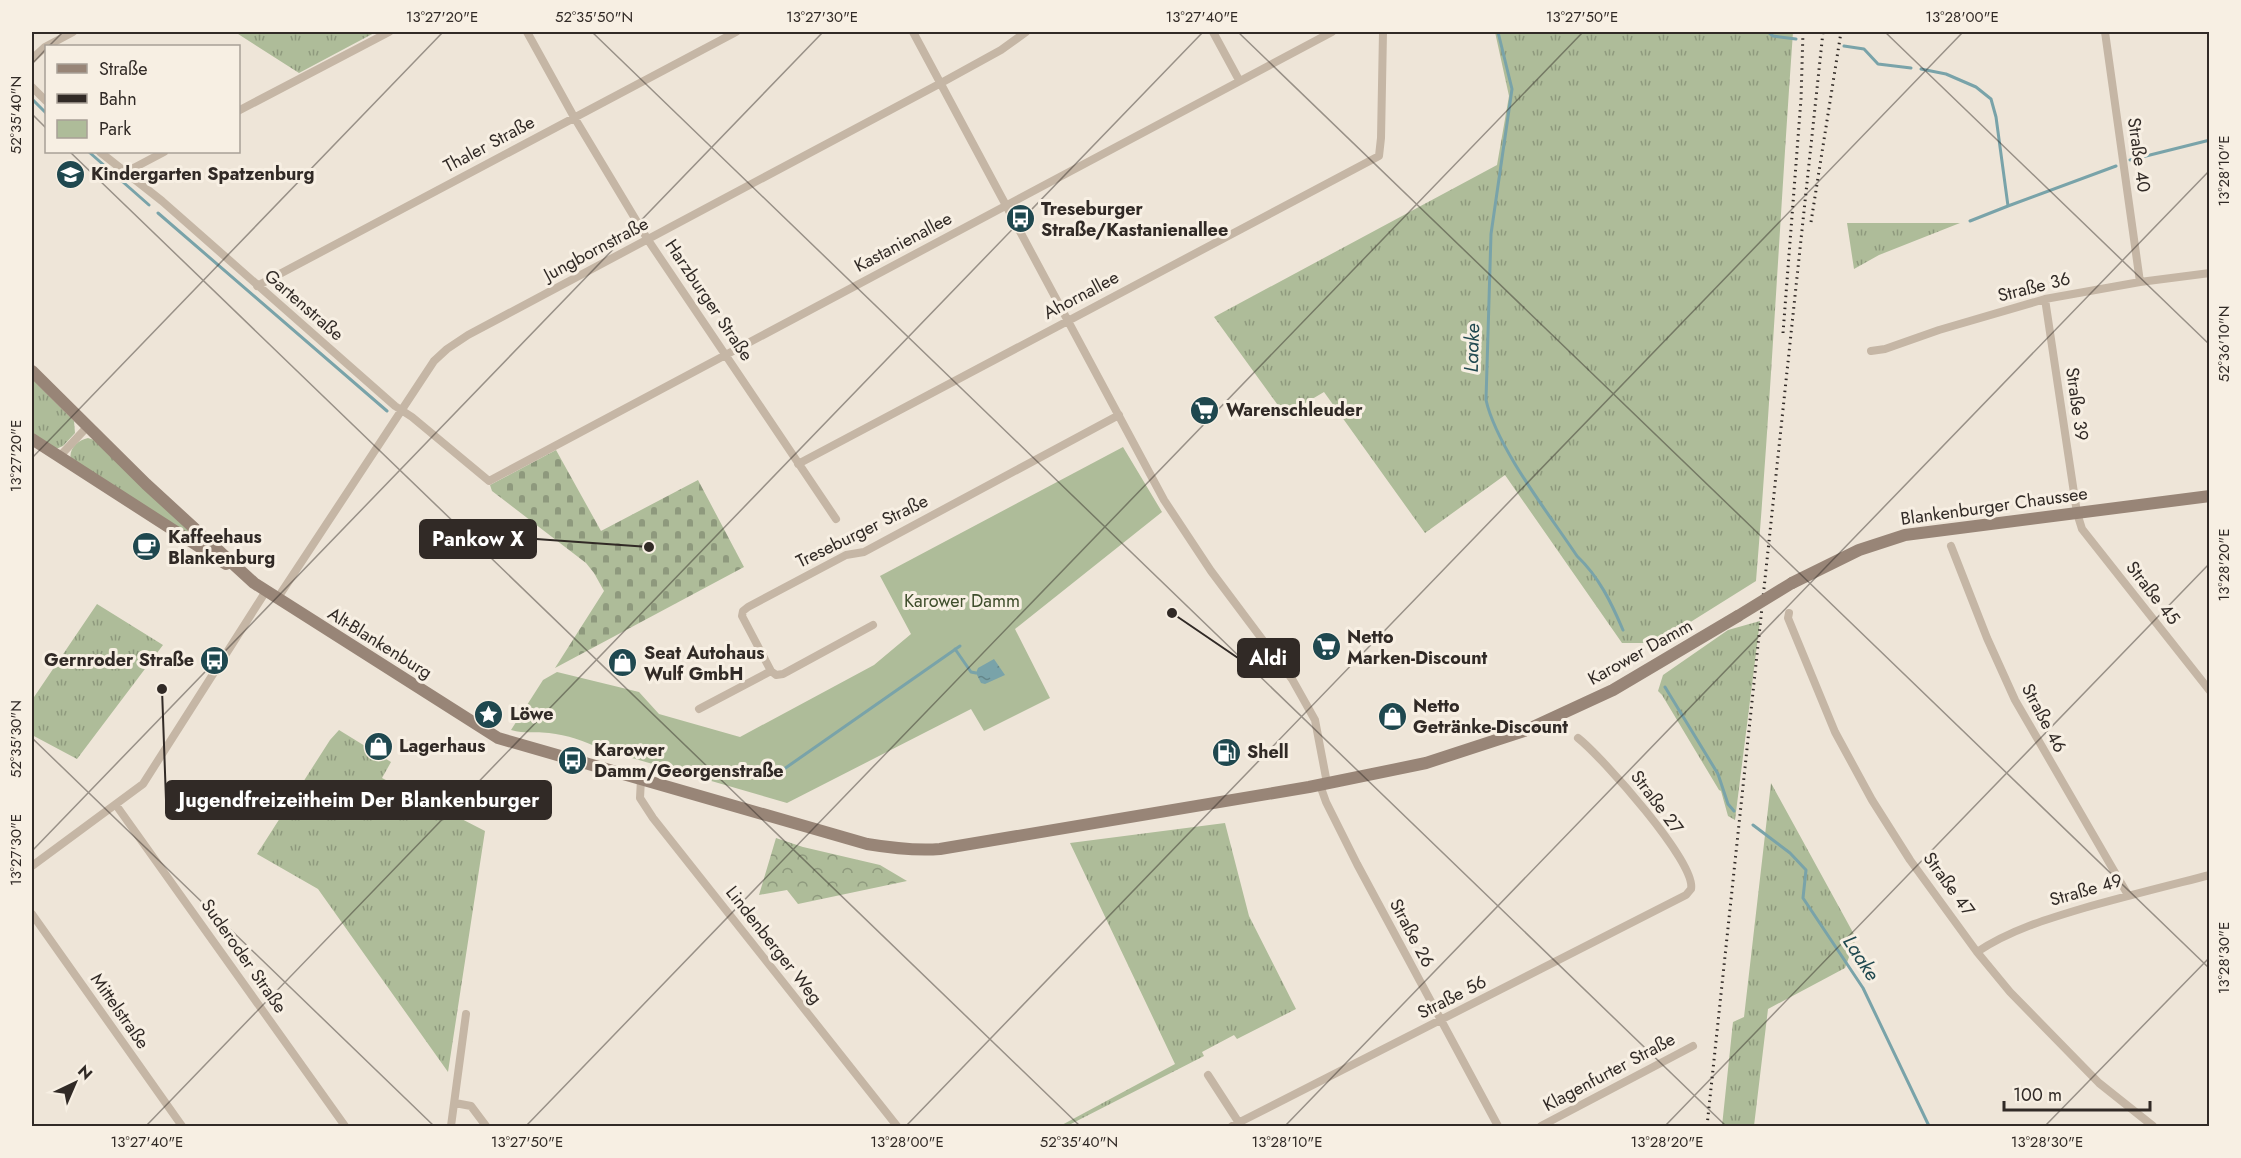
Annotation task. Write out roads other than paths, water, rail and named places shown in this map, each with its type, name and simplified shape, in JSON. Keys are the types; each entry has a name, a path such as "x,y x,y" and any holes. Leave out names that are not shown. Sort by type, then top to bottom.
{"main road":[{"name":"Alt-Blankenburg","path":"32,371 146,484 266,591 504,741"},
{"name":"Alt-Blankenburg","path":"32,439 226,564 240,570"},
{"name":"Blankenburger Chaussee","path":"1712,632 1792,583 1859,550 1905,535 2210,496"},
{"name":"Karower Damm","path":"504,741 867,844 926,850 1324,784 1426,763 1524,731 1613,690 1712,632"}],"street":[{"path":"49,45 73,32"},
{"path":"240,110 389,32"},
{"name":"Harzburger Straße","path":"527,32 574,117 648,240 836,519"},
{"name":"Thaler Straße","path":"257,286 736,32"},
{"path":"914,32 1169,508 1211,571 1292,679 1315,720 1324,784"},
{"name":"Jungbornstraße","path":"277,599 435,361 447,349 468,335 941,83 1001,50 1026,32"},
{"path":"1213,32 1239,80"},
{"name":"Kastanienallee","path":"489,481 1332,32"},
{"name":"Ahornallee","path":"798,464 1379,156 1383,32"},
{"name":"Straße 40","path":"2105,32 2140,282"},
{"path":"32,59 45,47"},
{"path":"32,87 45,100"},
{"name":"Gartenstraße","path":"101,153 402,410 489,481"},
{"path":"126,172 162,153"},
{"name":"Straße 36","path":"1871,351 1885,349 2045,299 2140,282 2210,273"},
{"name":"Straße 39","path":"2045,299 2077,513"},
{"name":"Treseburger Straße","path":"771,670 742,616 743,611 748,607 846,555 864,552 1119,415"},
{"path":"59,457 88,426"},
{"name":"Straße 45","path":"2077,513 2082,529 2208,686"},
{"name":"Straße 46","path":"1951,546 1987,638 2015,700 2128,895"},
{"path":"32,866 143,784 266,591"},
{"name":"Straße 47","path":"1789,613 1788,618 1834,732 1861,781 1910,860 1977,952 2010,992 2100,1083 2152,1126"},
{"path":"699,709 771,670 776,675 783,674 873,625"},
{"name":"Straße 27","path":"1578,738 1608,766 1656,823 1690,878 1691,889 1686,895"},
{"name":"Lindenberger Weg","path":"641,779 639,798 653,818 897,1126"},
{"name":"Straße 26","path":"1324,784 1326,802 1357,864 1498,1126"},
{"name":"Suderoder Straße","path":"116,805 345,1126"},
{"name":"Straße 49","path":"1977,952 1996,939 2048,918 2210,875"},
{"name":"Straße 56","path":"1238,1125 1686,895"},
{"name":"Mittelstraße","path":"32,914 182,1126"},
{"path":"451,1126 466,1014"},
{"name":"Klagenfurter Straße","path":"1541,1126 1693,1046"},
{"path":"1208,1075 1238,1125"},
{"path":"454,1103 471,1106 486,1126"}],"water":[{"path":"994,659 1005,675 985,684 981,683 976,673 978,668"}],"waterway":[{"name":"Laake","path":"1498,32 1512,89 1491,234 1486,400 1492,419 1512,459 1577,556 1598,581 1623,630"},
{"path":"1768,32 1773,36 1796,39"},
{"path":"1844,46 1864,49 1878,64 1911,68"},
{"path":"1921,69 1946,74 1976,87 1991,99 1996,117 2008,206 2116,166"},
{"path":"32,99 45,112"},
{"path":"2130,160 2210,140"},
{"path":"90,153 149,205"},
{"path":"1970,221 2008,206"},
{"path":"158,213 387,411"},
{"path":"774,776 960,646"},
{"path":"955,649 971,672 976,673"},
{"name":"Laake","path":"1665,687 1718,774 1728,804 1734,811"},
{"name":"Laake","path":"1753,825 1790,853 1806,870 1803,898 1863,988 1929,1126"}],"railway":[{"path":"1783,333 1801,99 1803,32"},
{"path":"1707,1126 1823,32"},
{"path":"1811,222 1841,32"}],"place":[{"name":"Kindergarten Spatzenburg","path":"70,174"},
{"name":"Treseburger Straße/Kastanienallee","path":"1020,219"},
{"name":"Warenschleuder","path":"1205,410"},
{"name":"Kaffeehaus Blankenburg","path":"147,547"},
{"name":"Pankow X","path":"649,547"},
{"name":"Aldi","path":"1172,613"},
{"name":"Netto Marken-Discount","path":"1326,647"},
{"name":"Gernroder Straße","path":"215,660"},
{"name":"Seat Autohaus Wulf GmbH","path":"623,663"},
{"name":"Jugendfreizeitheim Der Blankenburger","path":"162,689"},
{"name":"Löwe","path":"489,714"},
{"name":"Netto Getränke-Discount","path":"1392,716"},
{"name":"Lagerhaus","path":"378,746"},
{"name":"Shell","path":"1226,752"},
{"name":"Karower Damm/Georgenstraße","path":"573,760"}]}
